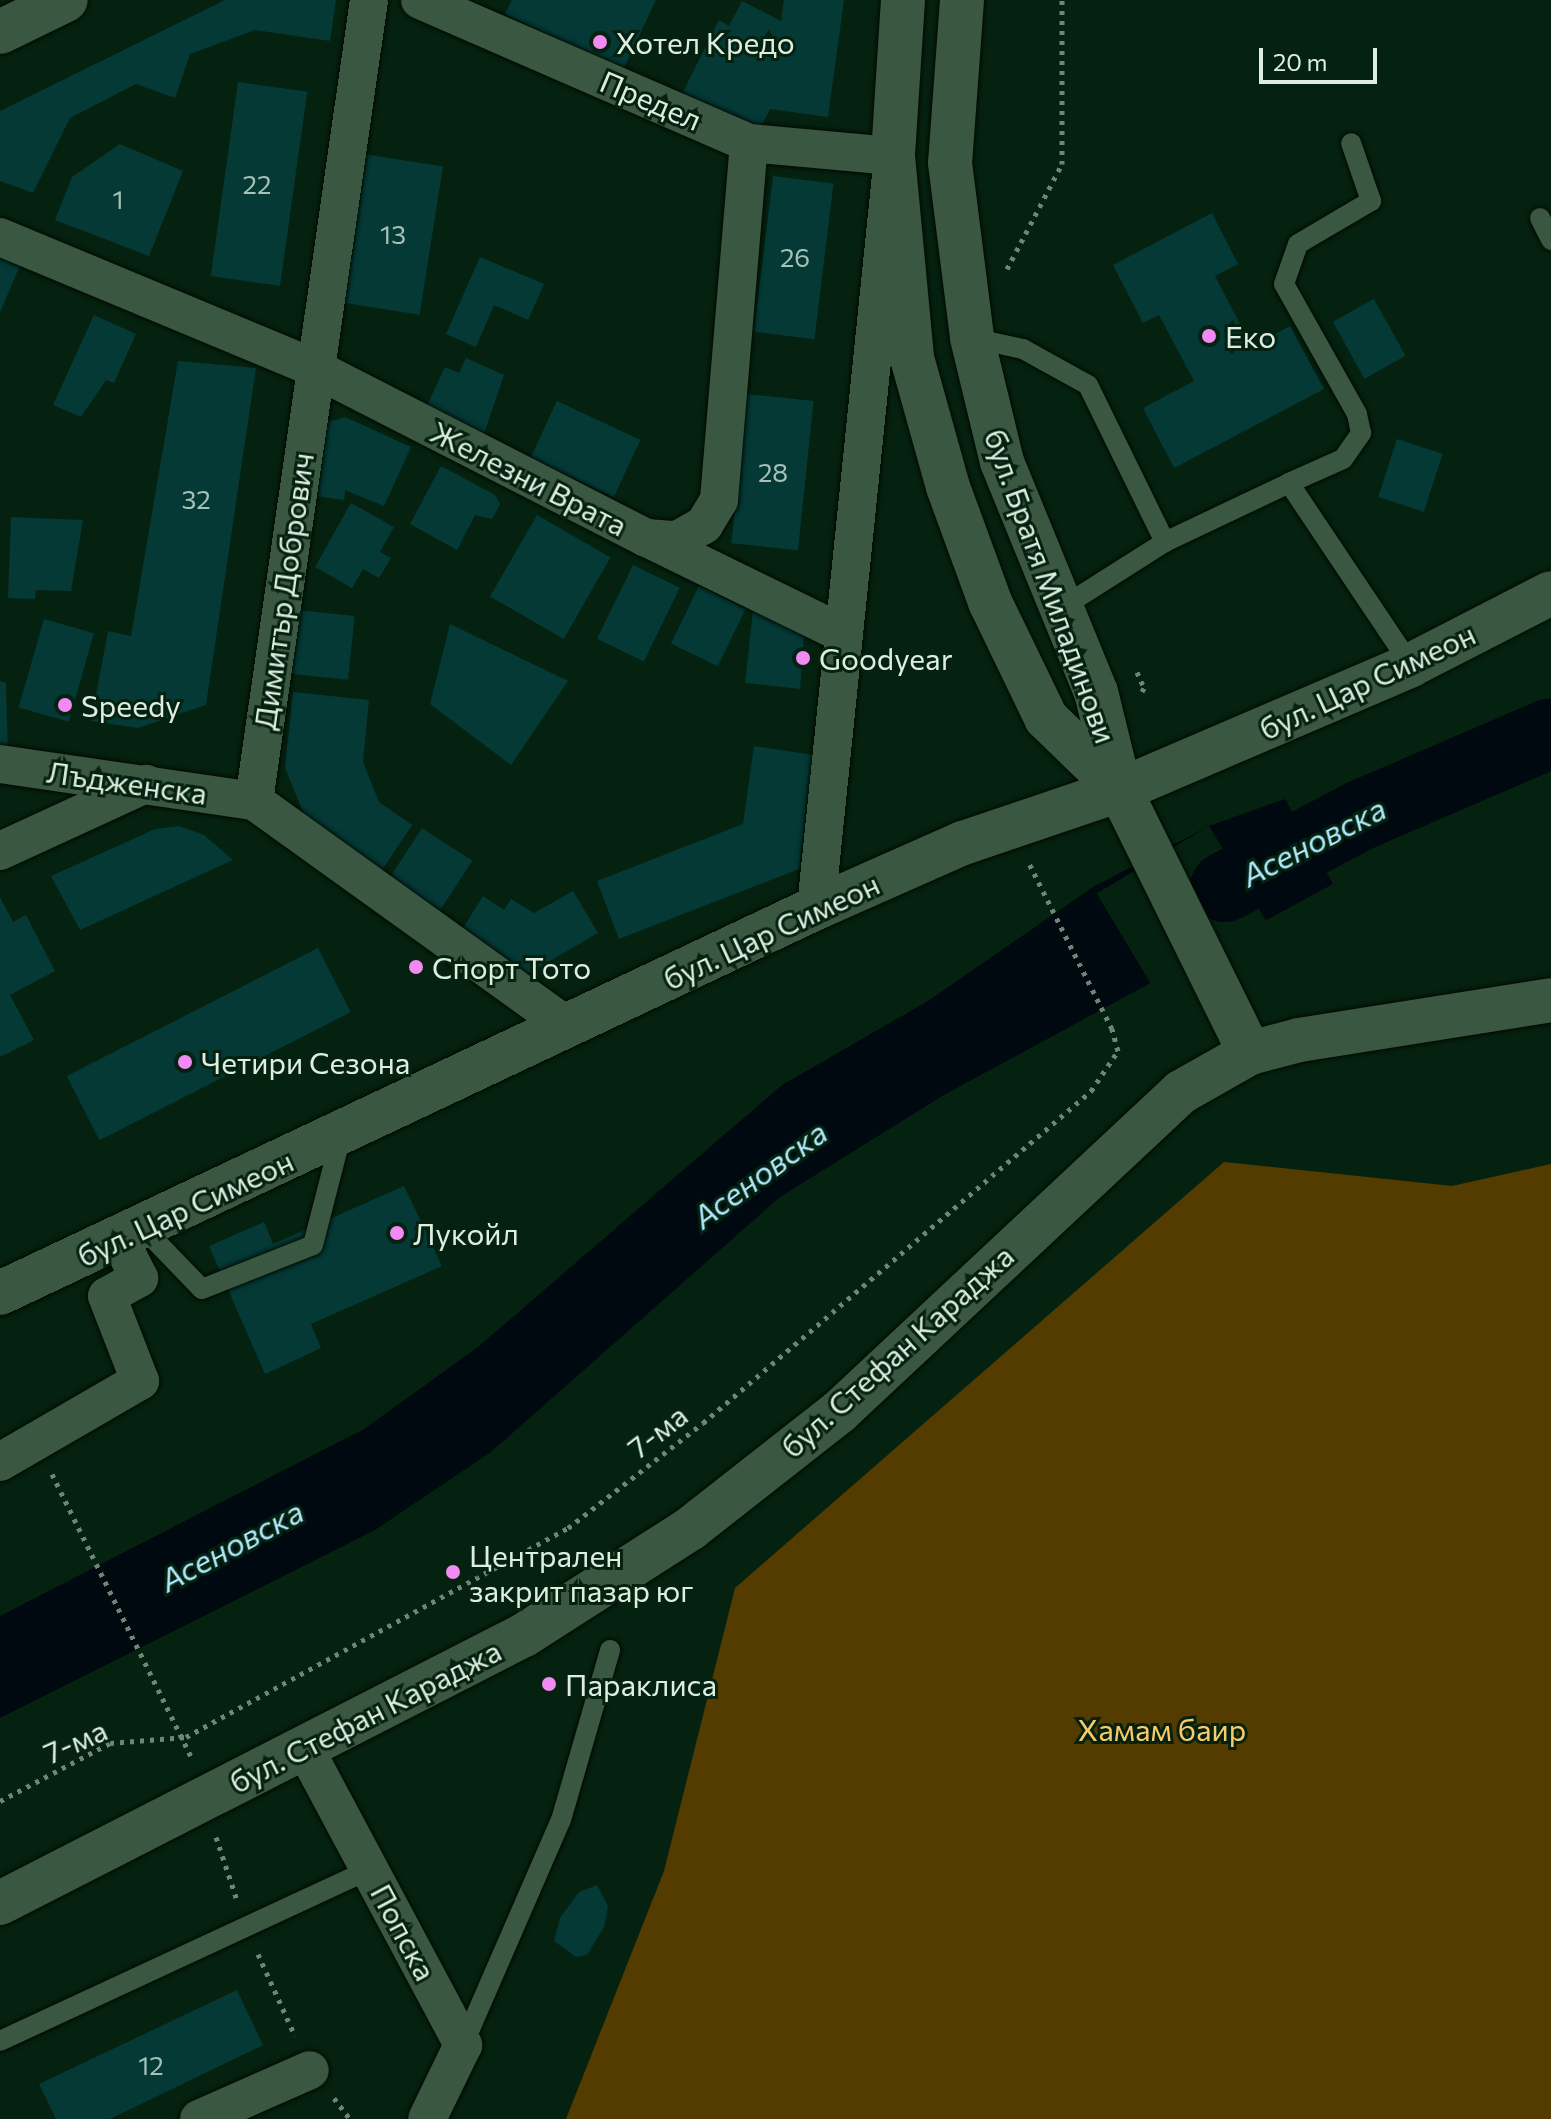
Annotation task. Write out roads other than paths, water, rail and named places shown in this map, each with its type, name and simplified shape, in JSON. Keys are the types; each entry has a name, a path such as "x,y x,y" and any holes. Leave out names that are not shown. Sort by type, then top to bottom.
{"main road":[{"path":"0,32 66,0"},
{"name":"бул. Братя Миладинови","path":"903,0 893,156 912,358 948,487 990,602 1046,718 1120,790"},
{"name":"бул. Братя Миладинови","path":"962,0 950,163 972,338 1002,462 1096,692 1120,790 1250,1053"},
{"name":"бул. Цар Симеон","path":"0,1293 132,1234 816,908 963,843 1120,790 1411,665 1551,593"},
{"name":"бул. Стефан Караджа","path":"0,1903 524,1635 691,1528 839,1412 1119,1145 1181,1092 1250,1053 1551,1000"}],"street":[{"name":"Димитър Добрович","path":"254,801 369,0"},
{"name":"Предел","path":"420,0 749,143 893,156"},
{"name":"Железни Врата","path":"0,237 314,368 646,538 692,535 719,500 749,143"},
{"name":"бул. Братя Миладинови","path":"816,908 893,156"},
{"path":"646,538 844,634"},
{"name":"Лъдженска","path":"0,764 254,801"},
{"path":"0,851 146,784"},
{"path":"254,801 568,1027"},
{"path":"0,1462 140,1381 107,1296 139,1278 132,1234"},
{"name":"Попска","path":"304,1747 463,2045"},
{"path":"427,2119 463,2045"},
{"path":"199,2119 310,2070"}],"lane":[{"path":"1061,608 1165,542 1343,459 1361,433 1357,414 1284,284 1298,244 1371,201 1351,143"},
{"path":"1540,218 1551,240"},
{"path":"972,338 1023,349 1088,385 1165,542"},
{"path":"1289,483 1411,665"},
{"path":"132,1234 202,1289 313,1245 341,1135"},
{"path":"463,2045 561,1820 610,1650"},
{"path":"0,2041 370,1869"}],"water":[{"path":"1285,799 1333,884 944,1095 780,1197 491,1452 375,1530 0,1718 0,1616 364,1429 478,1347 782,1085 928,1001 1093,887 1209,826"}],"waterway":[{"name":"Асеновска","path":"1225,887 1361,815 1551,733"}],"place":[{"name":"Хотел Кредо","path":"600,42"},
{"name":"Еко","path":"1209,336"},
{"name":"Goodyear","path":"803,658"},
{"name":"Speedy","path":"65,705"},
{"name":"Спорт Тото","path":"416,967"},
{"name":"Четири Сезона","path":"185,1062"},
{"name":"Лукойл","path":"397,1233"},
{"name":"Централен закрит пазар юг","path":"453,1572"},
{"name":"Параклиса","path":"549,1684"}],"park label":[{"name":"Хамам баир","path":"1162,1729"}]}
